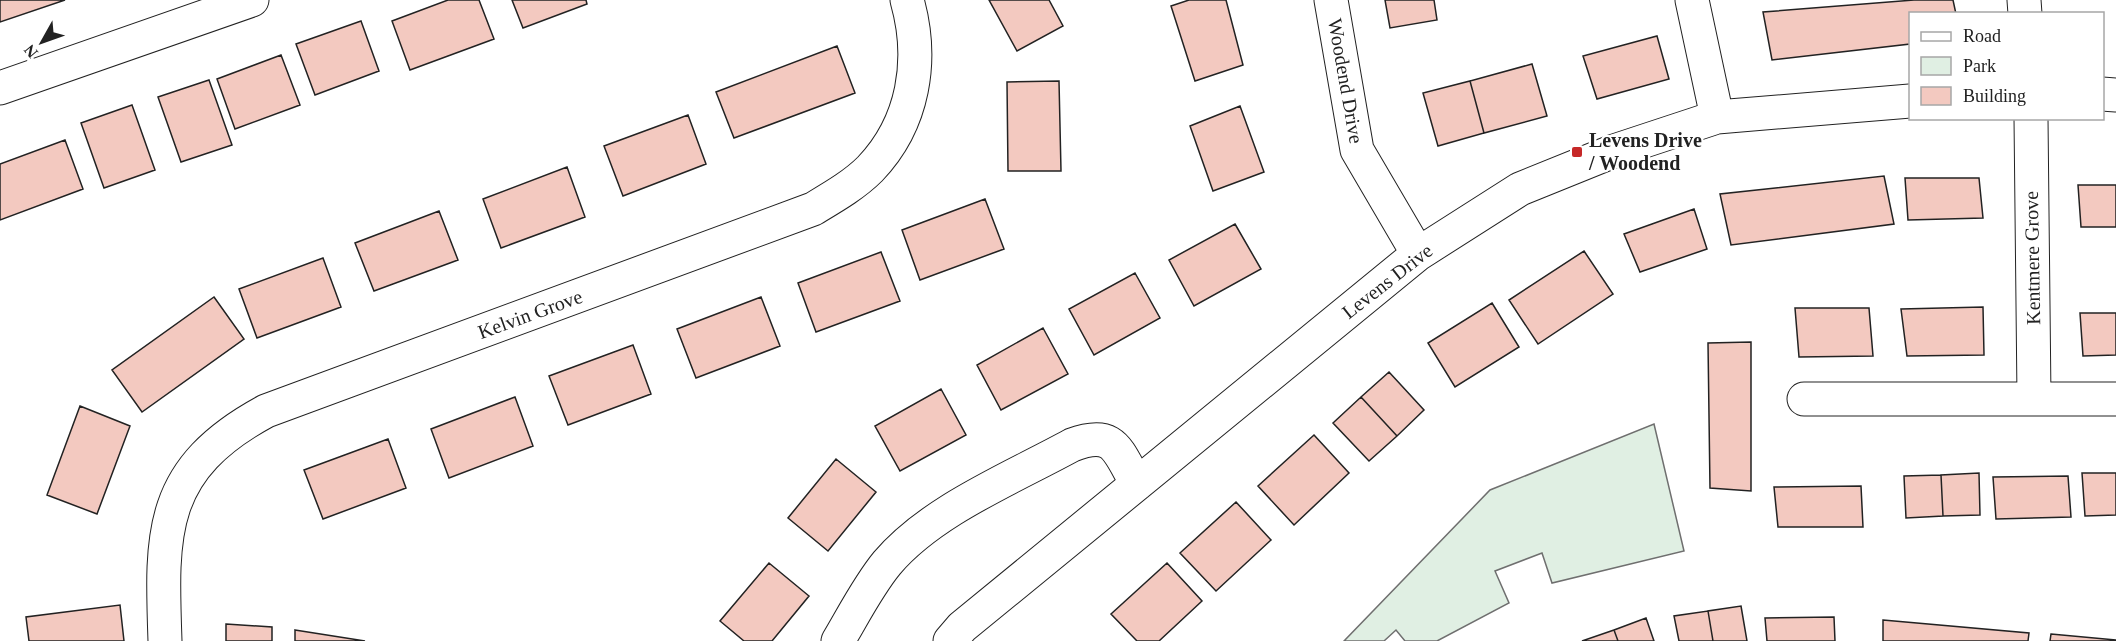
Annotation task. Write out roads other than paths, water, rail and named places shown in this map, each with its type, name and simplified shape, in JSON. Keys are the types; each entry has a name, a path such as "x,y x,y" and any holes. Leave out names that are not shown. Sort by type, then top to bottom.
{"street":[{"path":"0,88 252,0"},
{"name":"Kelvin Grove","path":"165,641 164,541 172,506 183,483 205,454 223,438 266,411 813,209 844,190 870,170 890,145 905,117 914,87 912,18 907,0"},
{"name":"Woodend Drive","path":"1331,0 1357,150 1418,254"},
{"path":"1692,0 1717,117"},
{"name":"Levens Drive","path":"950,641 962,627 1418,254 1520,189 1614,151 1717,117 1909,101"},
{"name":"Kentmere Grove","path":"2031,120 2034,398"},
{"path":"1804,399 2116,399"},
{"path":"838,641 886,564 910,541 946,514 1072,445 1093,437 1105,439 1118,452 1137,484"}],"place":[{"name":"Levens Drive / Woodend","path":"1577,152"}]}
